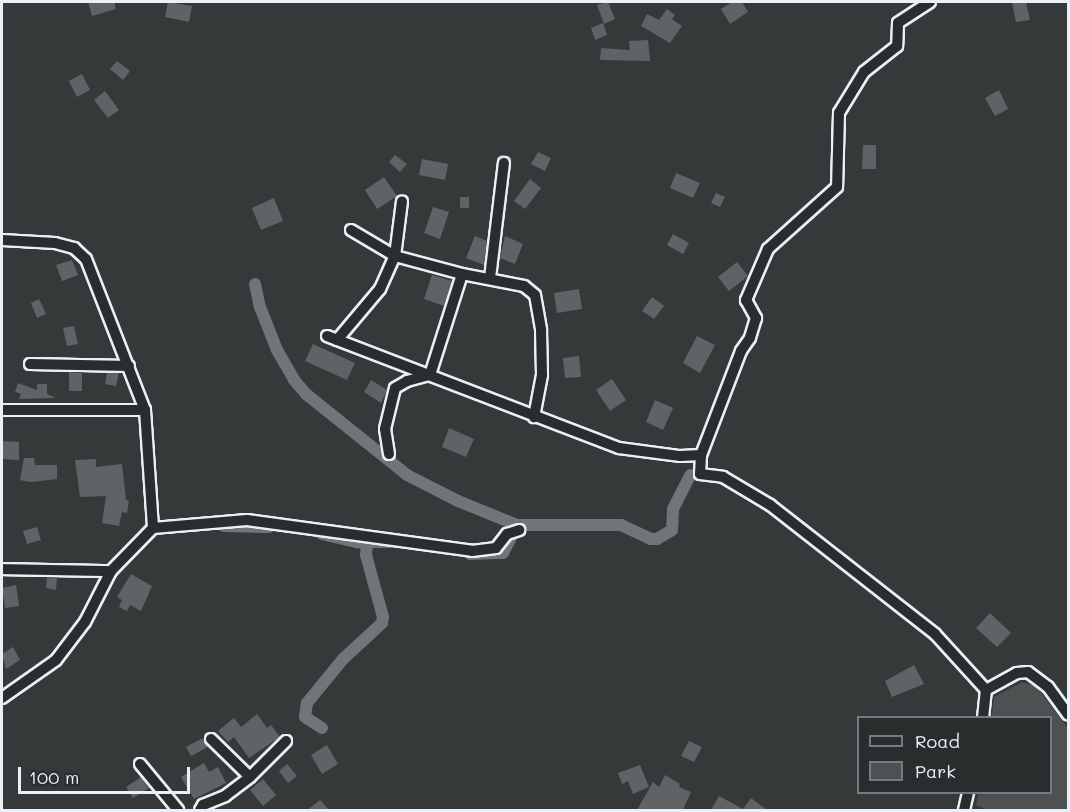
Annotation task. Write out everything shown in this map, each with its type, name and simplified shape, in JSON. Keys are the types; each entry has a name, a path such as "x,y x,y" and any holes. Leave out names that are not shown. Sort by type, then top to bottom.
{"street":[{"path":"930,2 898,23 897,46 864,72 839,113 837,187 768,249 746,300 756,318 750,338 741,351 700,455 700,474 723,477 770,505 935,634 986,690 983,716"},
{"path":"490,278 504,163"},
{"path":"402,201 395,256 380,289 332,338 619,448 680,456 700,455"},
{"path":"351,230 395,256 462,274 524,286 535,295 541,330 542,375 534,417"},
{"path":"2,240 55,243 74,248 86,259 145,410 153,528"},
{"path":"430,375 462,274"},
{"path":"30,364 129,366"},
{"path":"389,454 385,429 395,388 407,381 430,375"},
{"path":"2,410 145,410"},
{"path":"2,697 56,660 85,622 111,571 153,528 247,520 472,551 496,548 507,534 519,530"},
{"path":"2,569 111,571"},
{"path":"986,690 1017,674 1028,672 1047,687 1068,715"},
{"path":"211,739 223,748 236,766 250,777"},
{"path":"200,810 203,805 225,796 250,777 286,741"},
{"path":"140,764 178,810"},
{"path":"964,810 968,794"}],"green space":[{"path":"1022,682 1036,686 1068,728 1068,810 987,810 976,805 979,794 1052,794 1052,716 992,716 994,697"}],"building":[{"path":"88,2 114,2 116,9 92,16"},
{"path":"168,2 192,6 189,22 165,17"},
{"path":"608,2 615,19 604,24 597,5"},
{"path":"732,2 742,2 748,12 730,24 721,9"},
{"path":"1026,2 1030,20 1016,22 1012,3"},
{"path":"667,9 675,15 672,19 682,26 670,43 641,26 647,14 659,20"},
{"path":"603,23 607,35 595,40 591,28"},
{"path":"648,40 650,61 600,60 601,48 630,50 629,41"},
{"path":"117,61 130,71 123,80 110,69"},
{"path":"82,74 90,90 77,97 69,81"},
{"path":"999,90 1008,109 995,116 985,98"},
{"path":"105,91 119,110 108,118 94,100"},
{"path":"863,145 876,145 876,169 862,169"},
{"path":"538,152 551,158 545,171 531,164"},
{"path":"395,155 407,164 400,172 389,162"},
{"path":"422,159 448,164 445,180 419,175"},
{"path":"676,173 700,183 693,198 670,188"},
{"path":"384,177 397,196 377,209 365,190"},
{"path":"530,179 541,188 525,209 514,201"},
{"path":"716,193 725,197 720,207 711,203"},
{"path":"460,197 469,197 469,208 460,208"},
{"path":"274,198 283,221 261,230 252,208"},
{"path":"433,207 449,212 440,239 424,233"},
{"path":"673,234 689,243 683,254 667,245"},
{"path":"475,236 487,241 484,265 466,258"},
{"path":"505,236 523,244 515,264 500,258"},
{"path":"72,260 78,275 62,281 56,265"},
{"path":"737,262 748,276 729,291 718,277"},
{"path":"432,275 452,281 444,306 424,299"},
{"path":"579,289 582,309 557,313 554,293"},
{"path":"652,297 664,306 654,319 642,311"},
{"path":"39,299 46,314 37,318 31,303"},
{"path":"74,326 78,344 67,346 63,328"},
{"path":"697,336 715,345 700,373 683,363"},
{"path":"313,344 355,363 347,380 305,361"},
{"path":"579,356 581,377 565,378 563,358"},
{"path":"69,372 82,373 82,391 69,391"},
{"path":"107,373 119,373 116,386 105,384"},
{"path":"612,379 626,400 610,411 596,390"},
{"path":"371,380 387,390 381,403 364,392"},
{"path":"18,383 37,390 37,384 47,384 47,394 56,398 19,399 21,394 15,392"},
{"path":"655,400 673,408 663,430 646,422"},
{"path":"449,428 474,439 466,457 442,447"},
{"path":"2,441 19,442 19,460 2,459"},
{"path":"24,458 34,458 35,465 57,465 57,479 31,482 20,480"},
{"path":"96,459 96,467 122,464 126,500 129,501 127,513 122,512 119,526 102,523 106,496 80,497 75,460"},
{"path":"37,527 41,540 27,544 23,531"},
{"path":"131,574 152,586 141,611 130,605 127,611 119,607 122,600 117,597"},
{"path":"47,577 57,578 56,590 46,588"},
{"path":"16,585 19,606 5,608 2,588"},
{"path":"990,613 1011,633 997,647 976,628"},
{"path":"13,647 20,660 6,669 2,654"},
{"path":"914,665 924,684 892,697 885,681"},
{"path":"257,714 267,728 271,725 280,737 249,758 234,737 228,742 218,731 234,718 241,727"},
{"path":"203,738 208,747 191,756 186,747"},
{"path":"689,741 702,747 694,762 681,756"},
{"path":"327,745 338,764 322,774 311,755"},
{"path":"204,763 209,772 218,767 226,783 194,799 181,777"},
{"path":"287,764 297,776 288,783 279,771"},
{"path":"640,765 649,787 633,794 628,781 622,784 618,773"},
{"path":"665,775 680,784 679,787 691,792 683,810 637,810 653,782 659,787"},
{"path":"141,777 149,788 133,798 126,787"},
{"path":"263,779 276,795 263,806 250,790"},
{"path":"719,796 743,809 751,798 767,810 711,810"},
{"path":"320,800 329,810 307,810"}],"waterway":[{"path":"255,284 260,307 277,350 294,380 306,394 407,475 458,501 517,525 621,525 651,539 657,539 672,530 673,509 690,475"},
{"path":"224,526 269,527"},
{"path":"470,554 503,553 517,526"},
{"path":"322,534 358,542 391,542"},
{"path":"322,728 305,717 307,703 343,659 382,623 383,617 366,555 367,543"}]}
